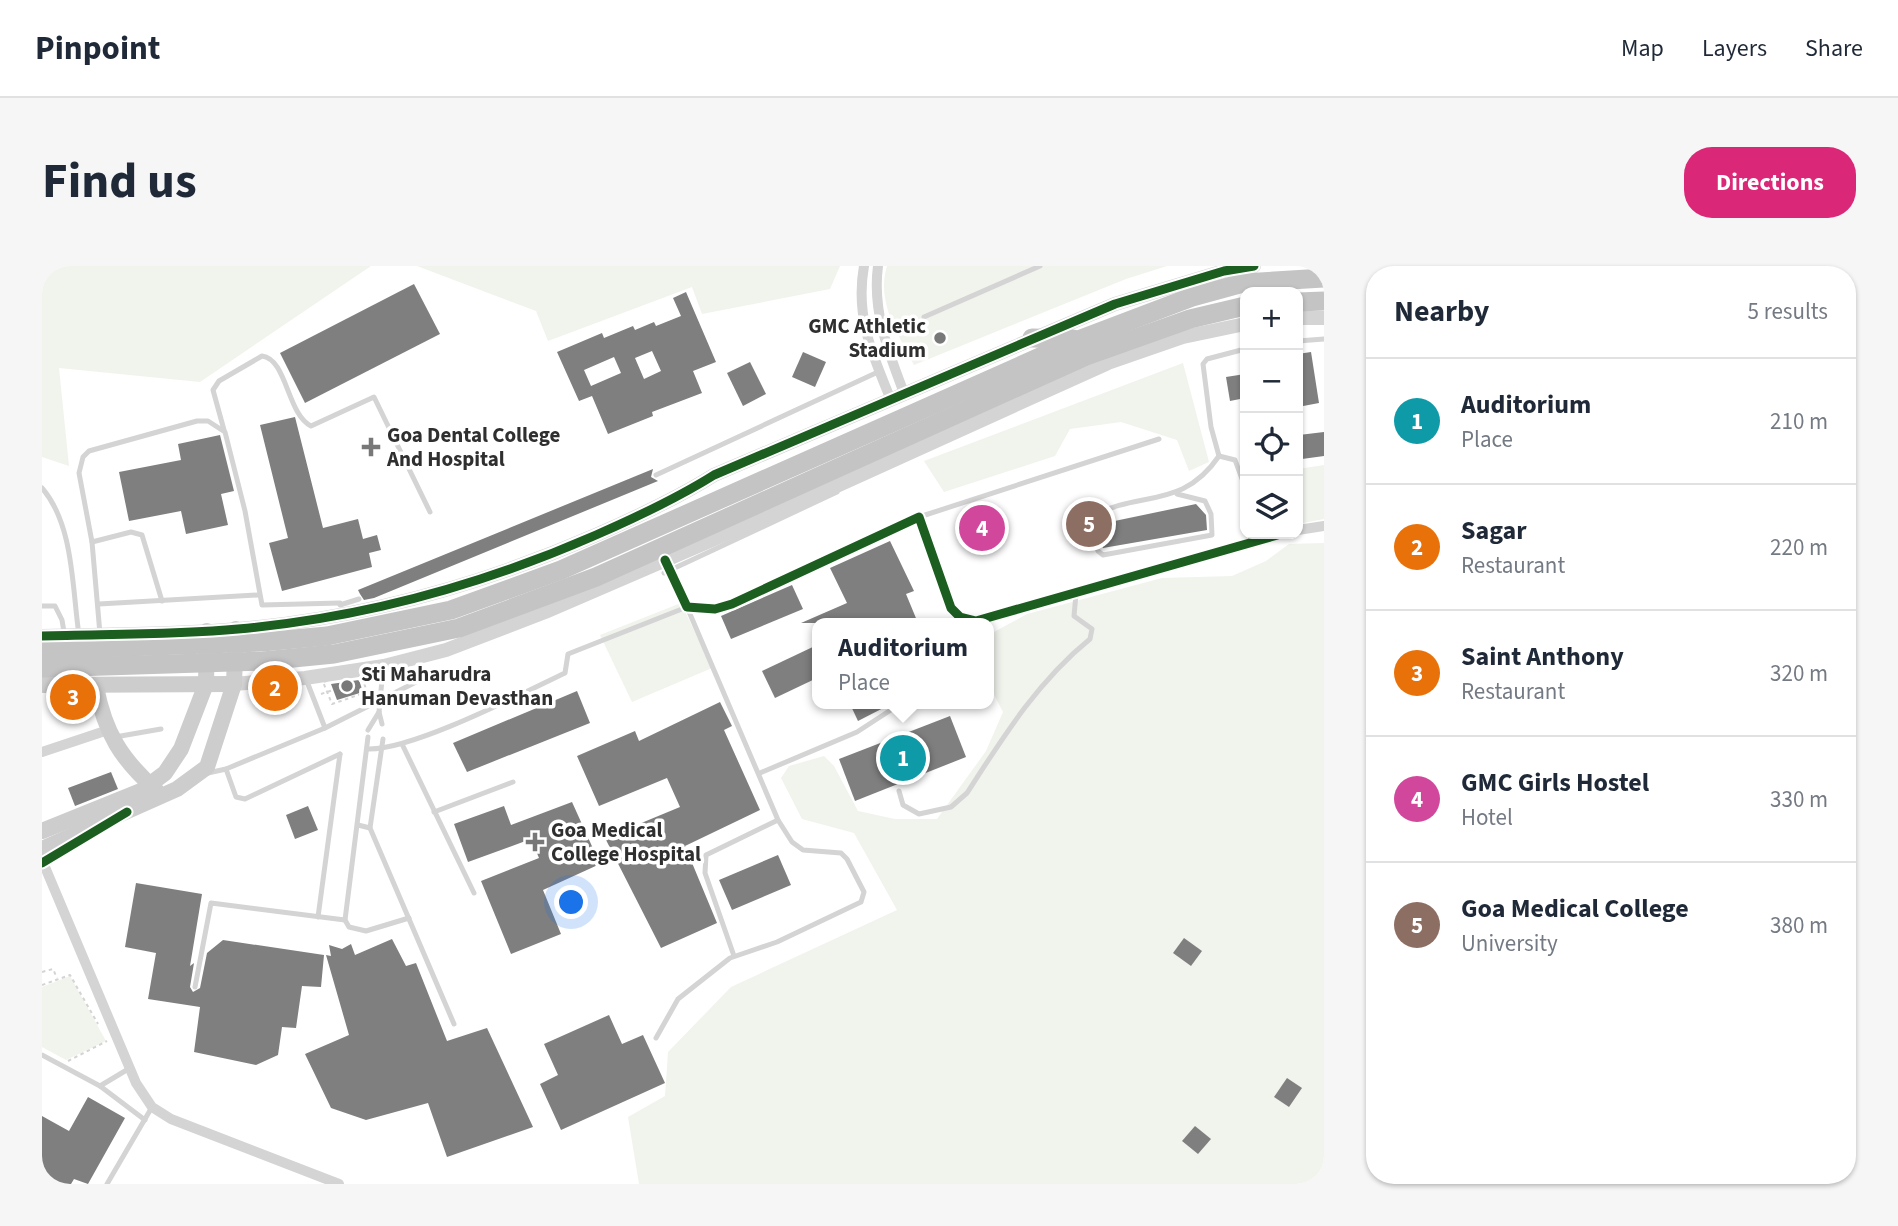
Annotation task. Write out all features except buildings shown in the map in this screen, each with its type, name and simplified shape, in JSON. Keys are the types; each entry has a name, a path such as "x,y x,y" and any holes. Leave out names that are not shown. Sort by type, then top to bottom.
{"highway":[{"path":"42,668 159,666 331,645 392,643 484,620 596,577 1192,297 1242,283 1324,278"},
{"path":"1303,302 1324,301"},
{"path":"331,645 377,627 451,610 524,586 1083,348 1240,307"},
{"path":"1032,338 1083,348"},
{"path":"1050,389 1083,348"},
{"path":"42,650 179,646 263,652"}],"main road":[{"path":"42,831 201,773 213,755 234,684 236,629"},
{"path":"42,849 157,791 181,749 206,684 206,631"},
{"path":"42,685 96,687 234,684"},
{"path":"96,687 110,734 126,762 157,791"}],"street":[{"path":"864,266 859,293 866,338 891,400"},
{"path":"878,266 874,292 882,332 904,393"},
{"path":"42,636 236,629 448,590 551,554 674,500 714,475 1115,304 1224,271 1254,266"},
{"path":"1303,318 1324,318"},
{"path":"234,684 305,678 384,666 446,650 667,568 849,480 1145,349 1183,337 1240,325"},
{"path":"667,568 687,607 715,609 732,604 919,517 957,618"},
{"path":"1303,529 1324,526"},
{"path":"985,618 1248,539"},
{"path":"42,752 110,734"},
{"path":"42,860 130,1068 152,1107 170,1119 339,1184"}],"lane":[{"path":"924,317 1040,266"},
{"path":"1303,341 1324,339"},
{"path":"1219,456 1211,427 1203,364 1207,359 1241,350"},
{"path":"359,599 341,609 263,607 258,595 245,511 213,390 219,381 262,356 274,362 299,414 311,426 374,397 430,512"},
{"path":"656,475 879,372"},
{"path":"100,634 92,542 79,473 83,457 89,451 197,421 208,421 225,432"},
{"path":"919,517 1159,439"},
{"path":"1219,456 1235,460 1241,476"},
{"path":"1177,494 1205,501 1211,514 1212,535 1102,555 1098,551 1091,525 1094,515 1177,494 1209,470 1219,456"},
{"path":"42,488 53,502 62,524 72,635"},
{"path":"92,542 131,532 142,535 162,600"},
{"path":"899,791 903,805 919,814 951,807 967,793 1041,686 1060,664 1090,639 1090,625 1074,616 1077,591"},
{"path":"99,604 258,595"},
{"path":"42,606 55,606 72,635"},
{"path":"367,749 381,750 402,744 565,673 568,654 687,607 778,820 792,842 803,850 832,851 847,859 864,892 864,898 861,902 777,942 734,956 678,999 656,1038"},
{"path":"382,724 379,702 384,666"},
{"path":"201,773 226,769 325,728 426,677"},
{"path":"305,678 325,728"},
{"path":"760,773 857,732 892,709"},
{"path":"379,712 368,734 345,920 349,927 366,932 409,918"},
{"path":"110,734 162,729"},
{"path":"383,739 370,828 454,1024"},
{"path":"402,744 474,893"},
{"path":"226,769 236,797 245,799 340,754 318,917"},
{"path":"434,812 513,782"},
{"path":"734,956 705,873 706,855 778,820"},
{"path":"358,825 370,828"},
{"path":"195,987 211,902 345,920"},
{"path":"42,1055 100,1086 145,1119"},
{"path":"100,1086 130,1068"},
{"path":"107,1184 152,1107"}],"path":[{"path":"360,671 367,692 332,704 327,692 323,682 360,671"},
{"path":"327,692 333,690"},
{"path":"42,972 52,969 57,979"},
{"path":"42,985 70,975 101,1029"},
{"path":"67,1062 108,1040"}],"shaded area":[{"path":"42,266 371,266 200,382 59,368 69,466 42,457"},
{"path":"417,266 840,266 830,289 702,314 692,287 548,341 536,311"},
{"name":"GMC Athletic Stadium","path":"887,266 1167,266 1126,279 914,365 886,305 884,279"},
{"path":"1183,363 1209,462 1189,471 1177,440 1121,422 1070,429 1055,456 944,492 924,461"},
{"path":"1324,465 1324,519 1303,523 1303,468"},
{"path":"1324,543 1324,1184 639,1184 628,1117 665,1096 668,1052 731,987 897,910 854,833 802,819 781,778 789,766 824,756 834,766 858,811 895,819 937,819 986,751 1003,712 994,695 994,632 1027,614 1162,578 1232,576 1266,561 1289,544"},
{"path":"681,603 712,668 632,702 600,635"},
{"path":"70,976 106,1041 66,1060 42,1047 42,987"}],"cycle path":[{"path":"42,636 189,632 285,624 376,608 466,584 596,535 656,507 714,475 1115,304 1224,271 1254,266"},
{"path":"665,560 687,607 715,609 732,604 919,517 951,608 964,618"},
{"path":"987,618 1263,539"},
{"path":"42,863 127,812"}],"place":[{"name":"GMC Athletic Stadium","path":"940,338"},
{"name":"Goa Dental College And Hospital","path":"371,447"},
{"name":"Goa Medical College","path":"1089,524"},
{"name":"GMC Girls Hostel","path":"982,528"},
{"name":"Sti Maharudra Hanuman Devasthan","path":"347,686"},
{"name":"Sagar","path":"275,688"},
{"name":"Saint Anthony","path":"73,697"},
{"name":"Auditorium","path":"903,758"},
{"name":"Goa Medical College Hospital","path":"535,842"}]}
